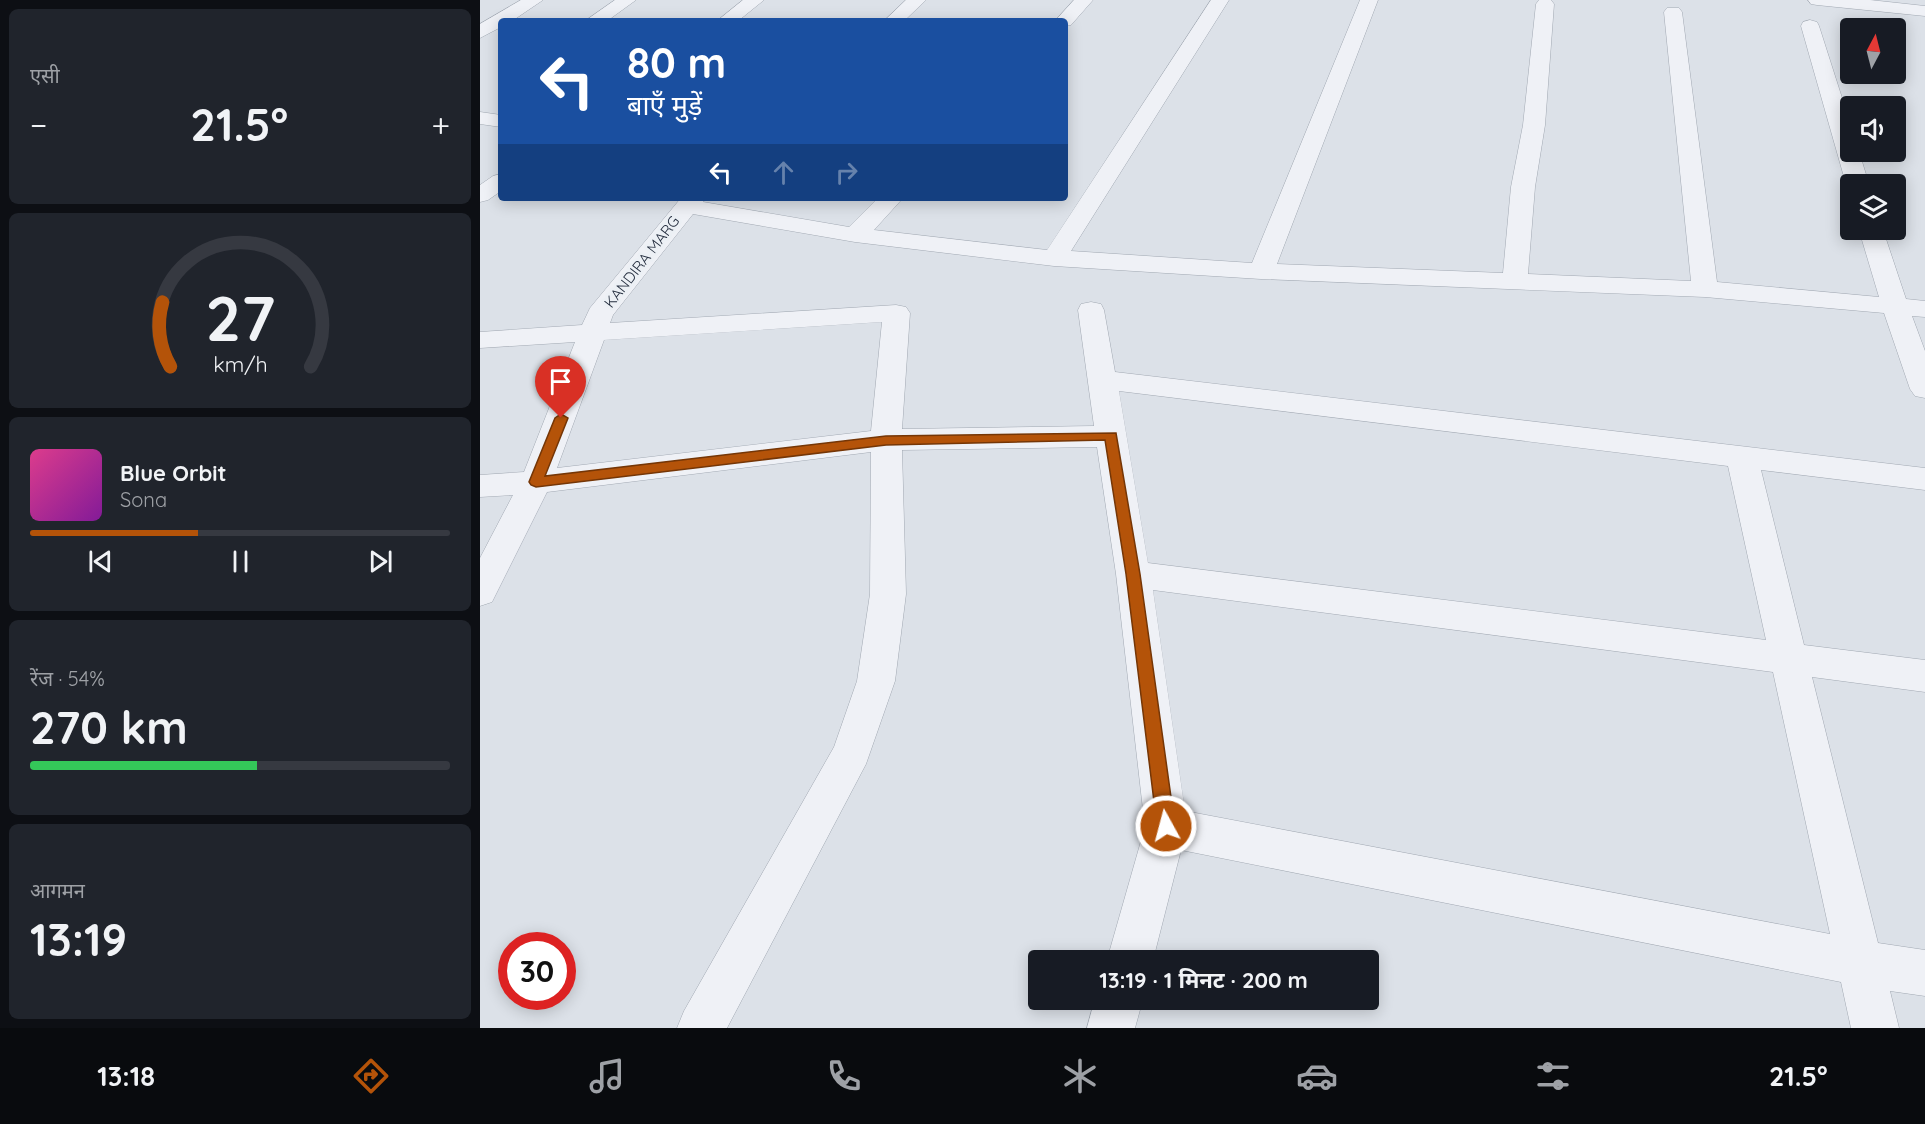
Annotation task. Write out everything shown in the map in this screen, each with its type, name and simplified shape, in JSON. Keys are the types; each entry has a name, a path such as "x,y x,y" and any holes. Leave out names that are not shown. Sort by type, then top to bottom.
{"street":[{"path":"504,18 534,0"},
{"path":"599,18 627,0"},
{"path":"730,18 755,0"},
{"path":"897,18 917,0"},
{"path":"1067,18 1084,0"},
{"path":"1053,258 1220,0"},
{"path":"1261,271 1369,0"},
{"path":"1817,0 1925,11"},
{"path":"1515,280 1523,187 1536,115 1545,4"},
{"path":"1673,12 1705,289"},
{"path":"480,32 498,21"},
{"path":"1810,26 1855,174"},
{"path":"480,118 498,121"},
{"path":"480,195 498,182"},
{"path":"855,236 888,201"},
{"path":"690,202 855,236 1053,258 1261,271 1705,289 1925,309"},
{"name":"KANDIRA MARG","path":"480,592 536,482 600,314 690,202"},
{"path":"1874,240 1895,307 1925,389"},
{"path":"1091,310 1133,574 1166,826 1133,950"},
{"path":"480,340 896,313 886,440 888,594 876,681 852,752 701,1028"},
{"path":"1102,380 1925,479"},
{"path":"480,486 536,482 886,440 1111,436"},
{"path":"1742,457 1875,1028"},
{"path":"1133,574 1925,676"},
{"path":"1166,826 1860,963 1925,973"},
{"path":"1111,1028 1116,1010"}],"route":[{"path":"561,418 536,482 886,440 1111,436 1133,574 1166,826"}]}
